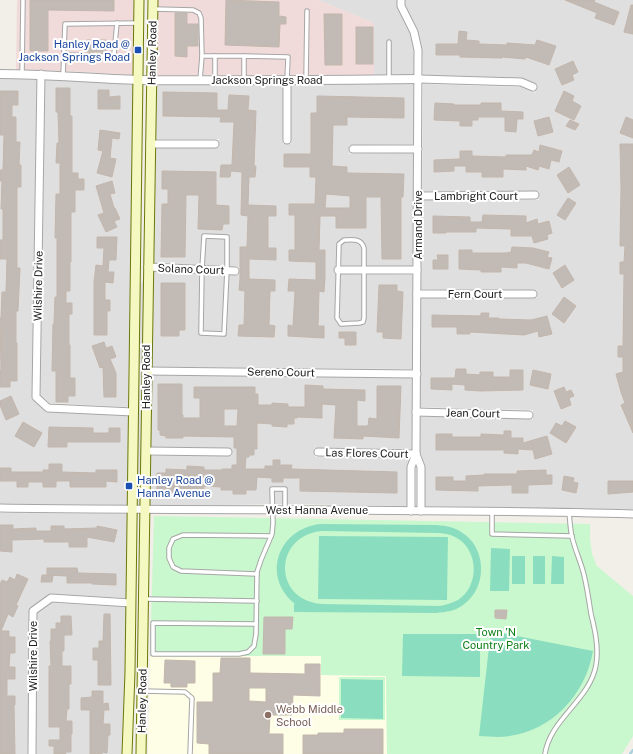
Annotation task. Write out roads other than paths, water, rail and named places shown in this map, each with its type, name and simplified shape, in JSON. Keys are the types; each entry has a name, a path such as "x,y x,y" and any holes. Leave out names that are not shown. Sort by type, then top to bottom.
{"main road":[{"name":"Hanley Road","path":"127,754 131,603 139,0"},
{"name":"Hanley Road","path":"141,754 153,4"},
{"path":"135,285 148,267 141,256 136,235"},
{"path":"129,706 142,691"},
{"path":"128,731 132,754"}],"street":[{"name":"Armand Drive","path":"401,0 401,6 414,32 418,50 419,79 416,454 411,467 411,510"},
{"name":"Jackson Springs Road","path":"0,74 41,74 138,80 287,81 419,79 522,82 533,88"},
{"name":"Wilshire Drive","path":"41,74 36,397 48,408 133,412"},
{"path":"287,81 287,140"},
{"path":"150,144 215,144"},
{"path":"352,149 418,148"},
{"name":"Lambright Court","path":"418,196 535,195"},
{"name":"Solano Court","path":"148,267 231,270"},
{"path":"338,270 417,270"},
{"name":"Fern Court","path":"417,294 533,294"},
{"name":"Sereno Court","path":"146,371 417,374"},
{"name":"Jean Court","path":"416,412 529,414"},
{"path":"146,451 228,452"},
{"name":"Las Flores Court","path":"318,452 416,454"},
{"name":"Armand Drive","path":"416,454 421,467 421,511"},
{"name":"West Hanna Avenue","path":"0,508 132,510 411,510 633,514"},
{"name":"Wilshire Drive","path":"32,754 33,611 51,598 131,603"}],"lane":[{"path":"22,74 23,0"},
{"path":"153,4 194,10 199,13 201,18 202,56 200,80"},
{"path":"306,80 307,11"},
{"path":"63,75 65,24 139,23"},
{"path":"64,55 108,56 114,54 117,24"},
{"path":"389,42 389,79"},
{"path":"202,56 288,57 287,81"},
{"path":"215,56 215,80"},
{"path":"244,56 244,80"},
{"path":"204,236 227,237 231,270 224,334 201,333 202,269 204,236"},
{"path":"344,240 359,240 362,242 364,248 364,270 364,318 362,322 359,323 341,324 337,318 339,244 344,240"},
{"path":"256,624 153,623 153,654 217,655 248,652 254,646 256,624 257,601 257,574 271,536 273,523 272,489 285,489 285,509"},
{"path":"492,511 492,534 572,536"},
{"path":"545,754 549,740 557,726 577,702 590,681 596,665 597,648 594,628 584,574 572,536 569,512"},
{"path":"257,574 181,571 173,567 169,558 169,548 173,539 183,535 271,536"},
{"path":"144,599 257,601"},
{"path":"142,691 185,692 192,698 190,754"}],"waterway":[{"path":"630,754 633,750"}],"place":[{"name":"Hanley Road @ Jackson Springs Road","path":"138,50"},
{"name":"Hanley Road @ Hanna Avenue","path":"129,486"},
{"name":"Webb Middle School","path":"268,715"}],"park label":[{"name":"Town ’N Country Park","path":"496,638"}]}
